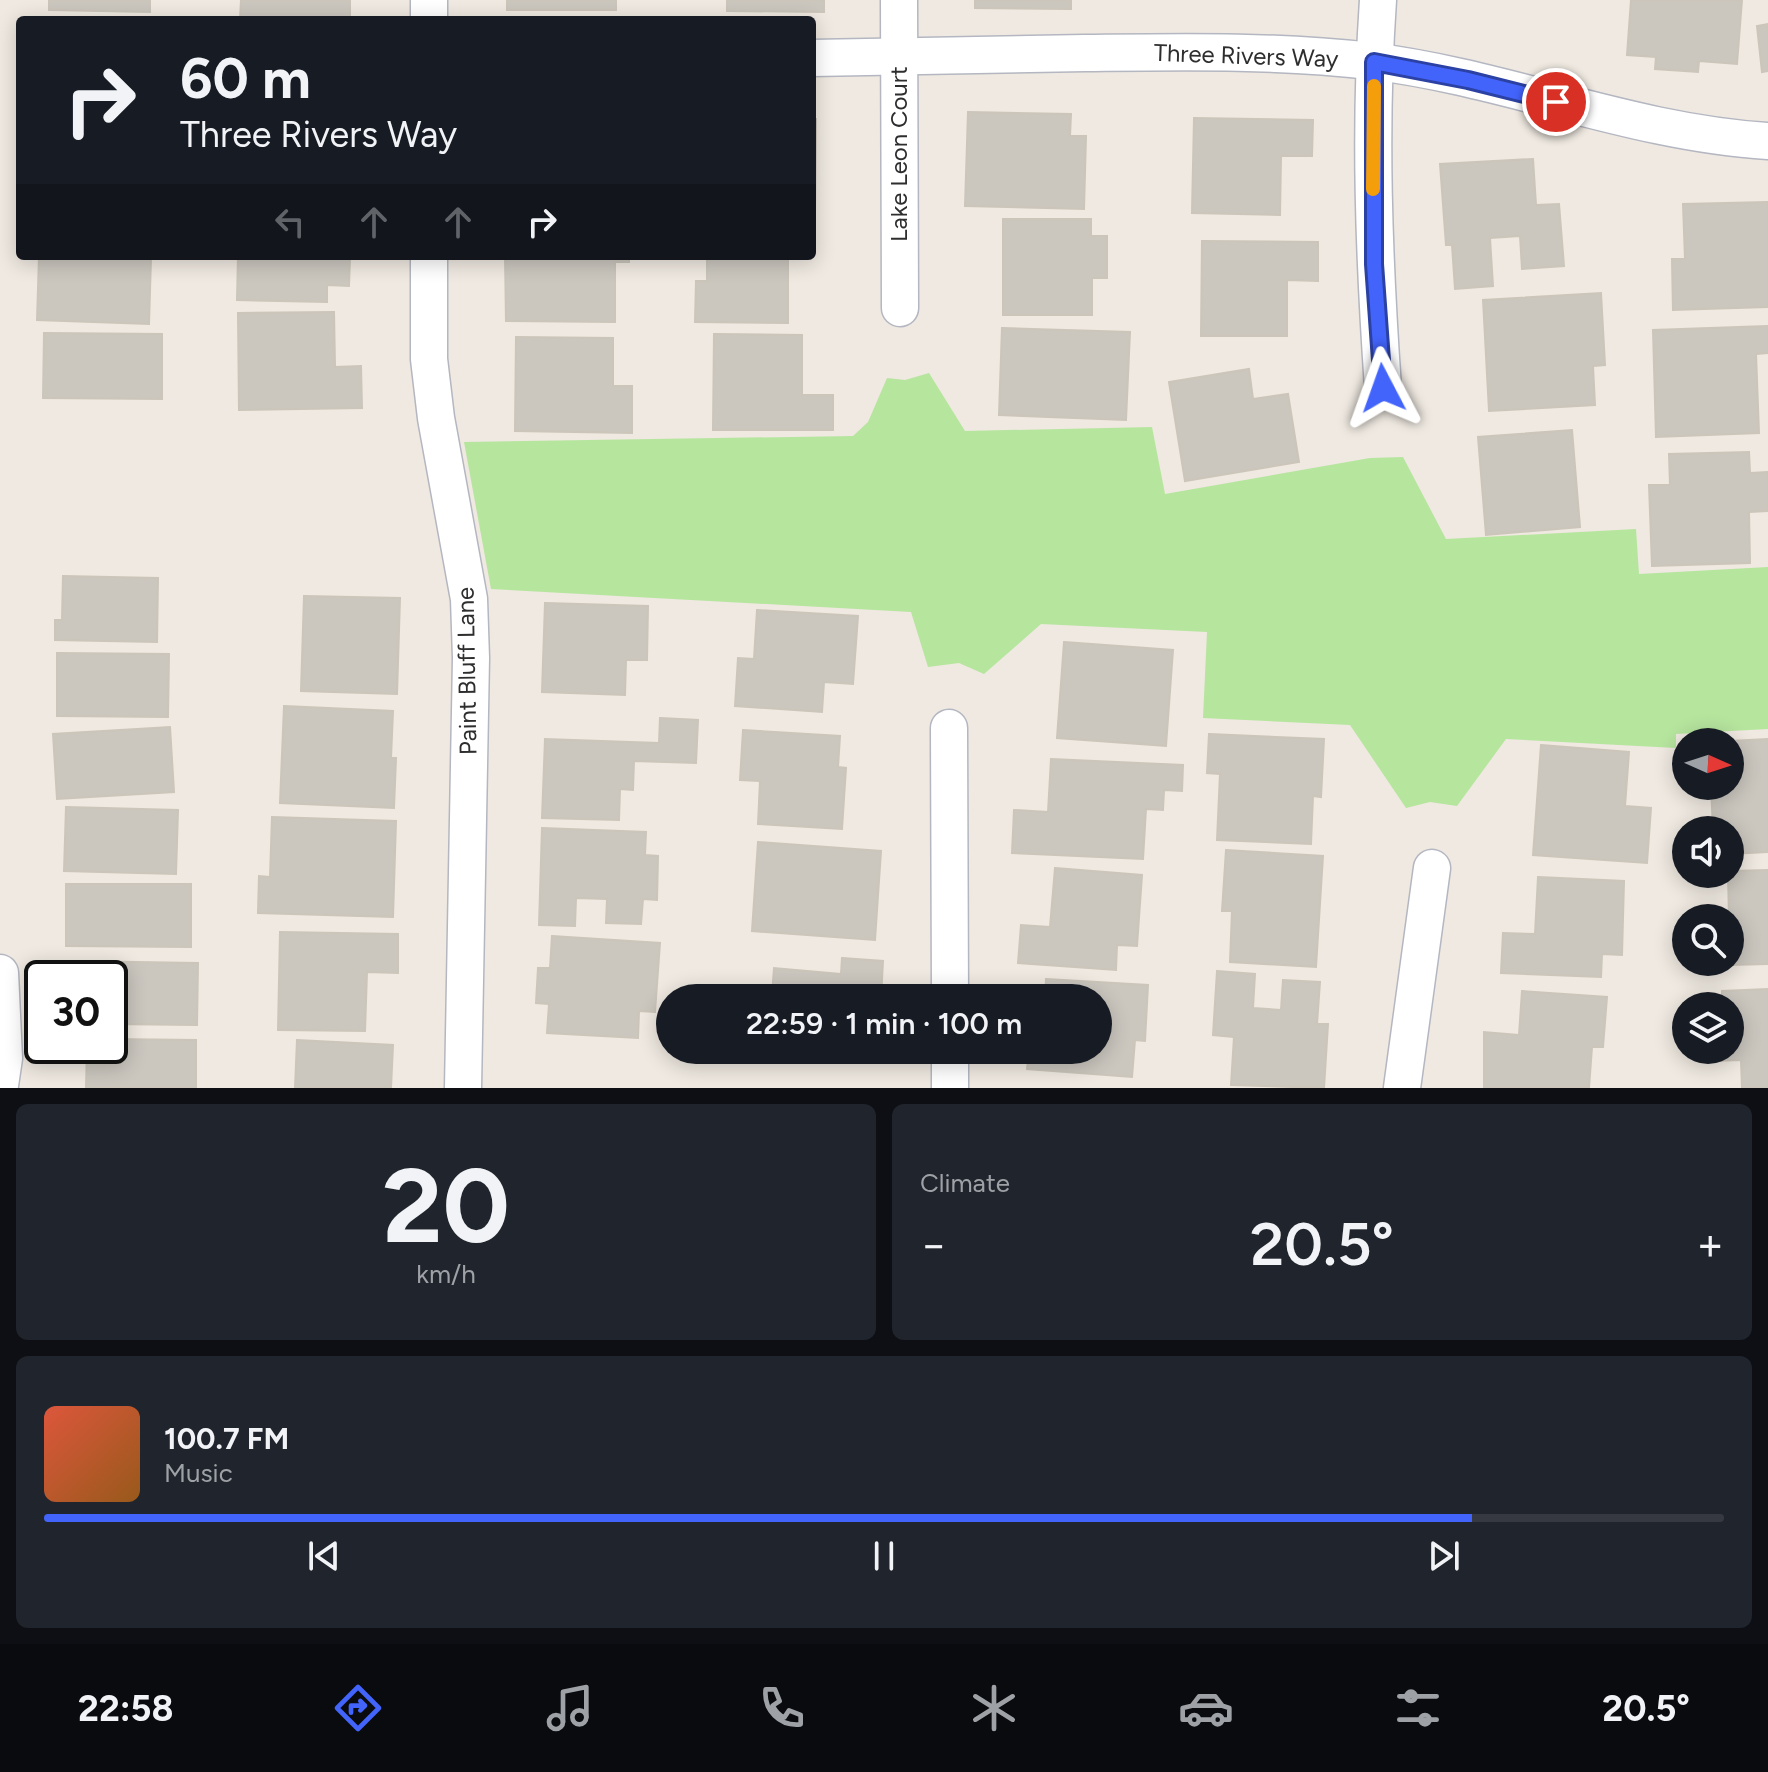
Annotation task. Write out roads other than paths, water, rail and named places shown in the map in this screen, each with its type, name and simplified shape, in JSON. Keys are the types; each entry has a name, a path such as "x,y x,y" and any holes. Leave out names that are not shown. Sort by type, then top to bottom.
{"street":[{"name":"Lake Leon Court","path":"899,0 900,308"},
{"path":"1378,0 1374,62 1374,264 1383,388"},
{"name":"Three Rivers Way","path":"816,58 1208,51 1294,53 1374,62 1468,80 1644,123 1735,139 1768,141"},
{"name":"Paint Bluff Lane","path":"429,260 429,359 436,418 469,599 471,658 463,1088"},
{"path":"949,728 950,984"},
{"path":"1402,1088 1432,868"},
{"path":"0,973 4,1058 0,1085"},
{"path":"950,1064 950,1088"}]}
